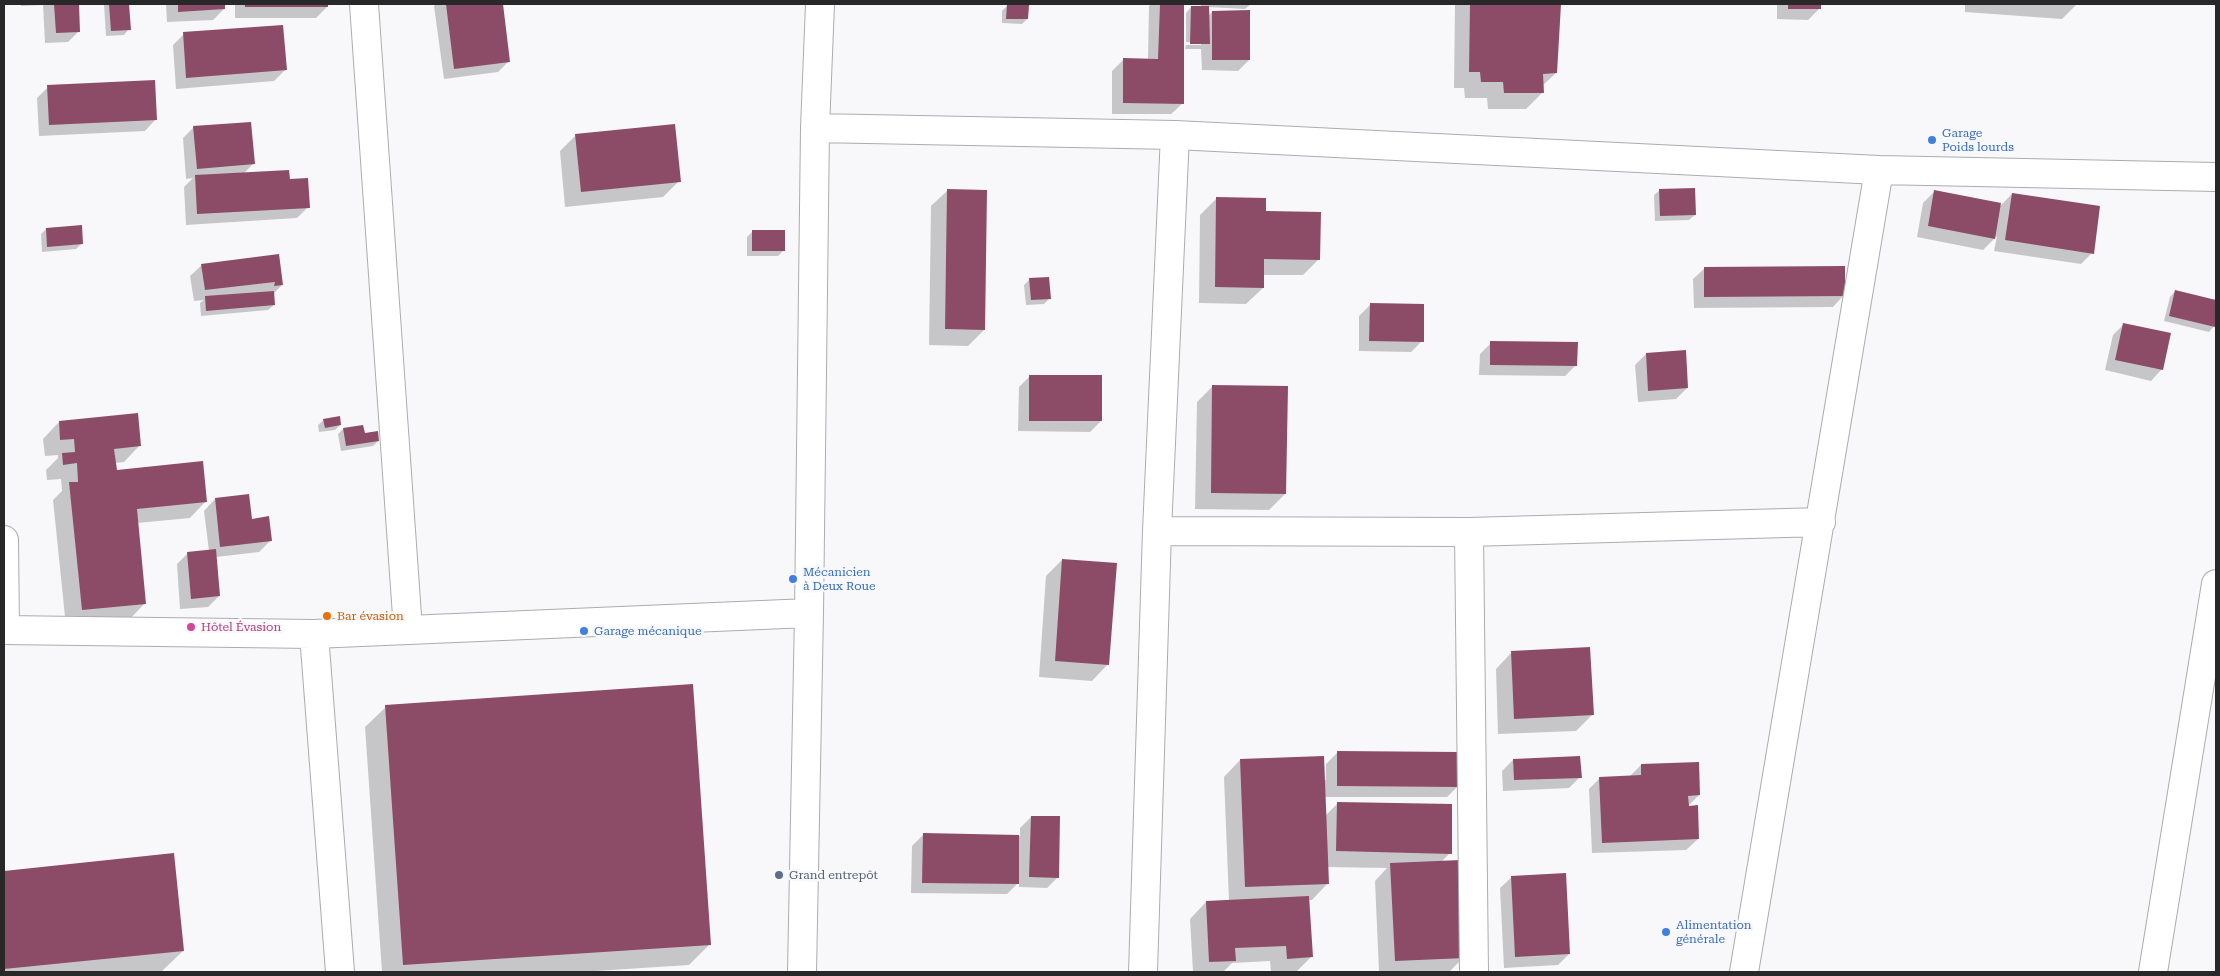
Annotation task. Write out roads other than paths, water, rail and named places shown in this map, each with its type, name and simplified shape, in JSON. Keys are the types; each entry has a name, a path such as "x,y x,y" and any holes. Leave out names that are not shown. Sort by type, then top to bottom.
{"street":[{"path":"364,4 408,630"},
{"path":"802,972 810,613 815,128 820,4"},
{"path":"815,128 1175,135 1879,170 2216,177"},
{"path":"1143,972 1157,531 1175,135"},
{"path":"1744,972 1879,170"},
{"path":"1157,531 1469,532 1821,522"},
{"path":"1469,532 1474,972"},
{"path":"4,540 4,630 314,634 810,613"},
{"path":"2153,972 2216,584"},
{"path":"314,634 340,972"}],"place":[{"name":"Garage Poids lourds","path":"1932,140"},
{"name":"Mécanicien à Deux Roue","path":"793,579"},
{"name":"Bar évasion","path":"327,616"},
{"name":"Hôtel Évasion","path":"191,627"},
{"name":"Garage mécanique","path":"584,631"},
{"name":"Grand entrepôt","path":"779,875"},
{"name":"Alimentation générale","path":"1666,932"}]}
